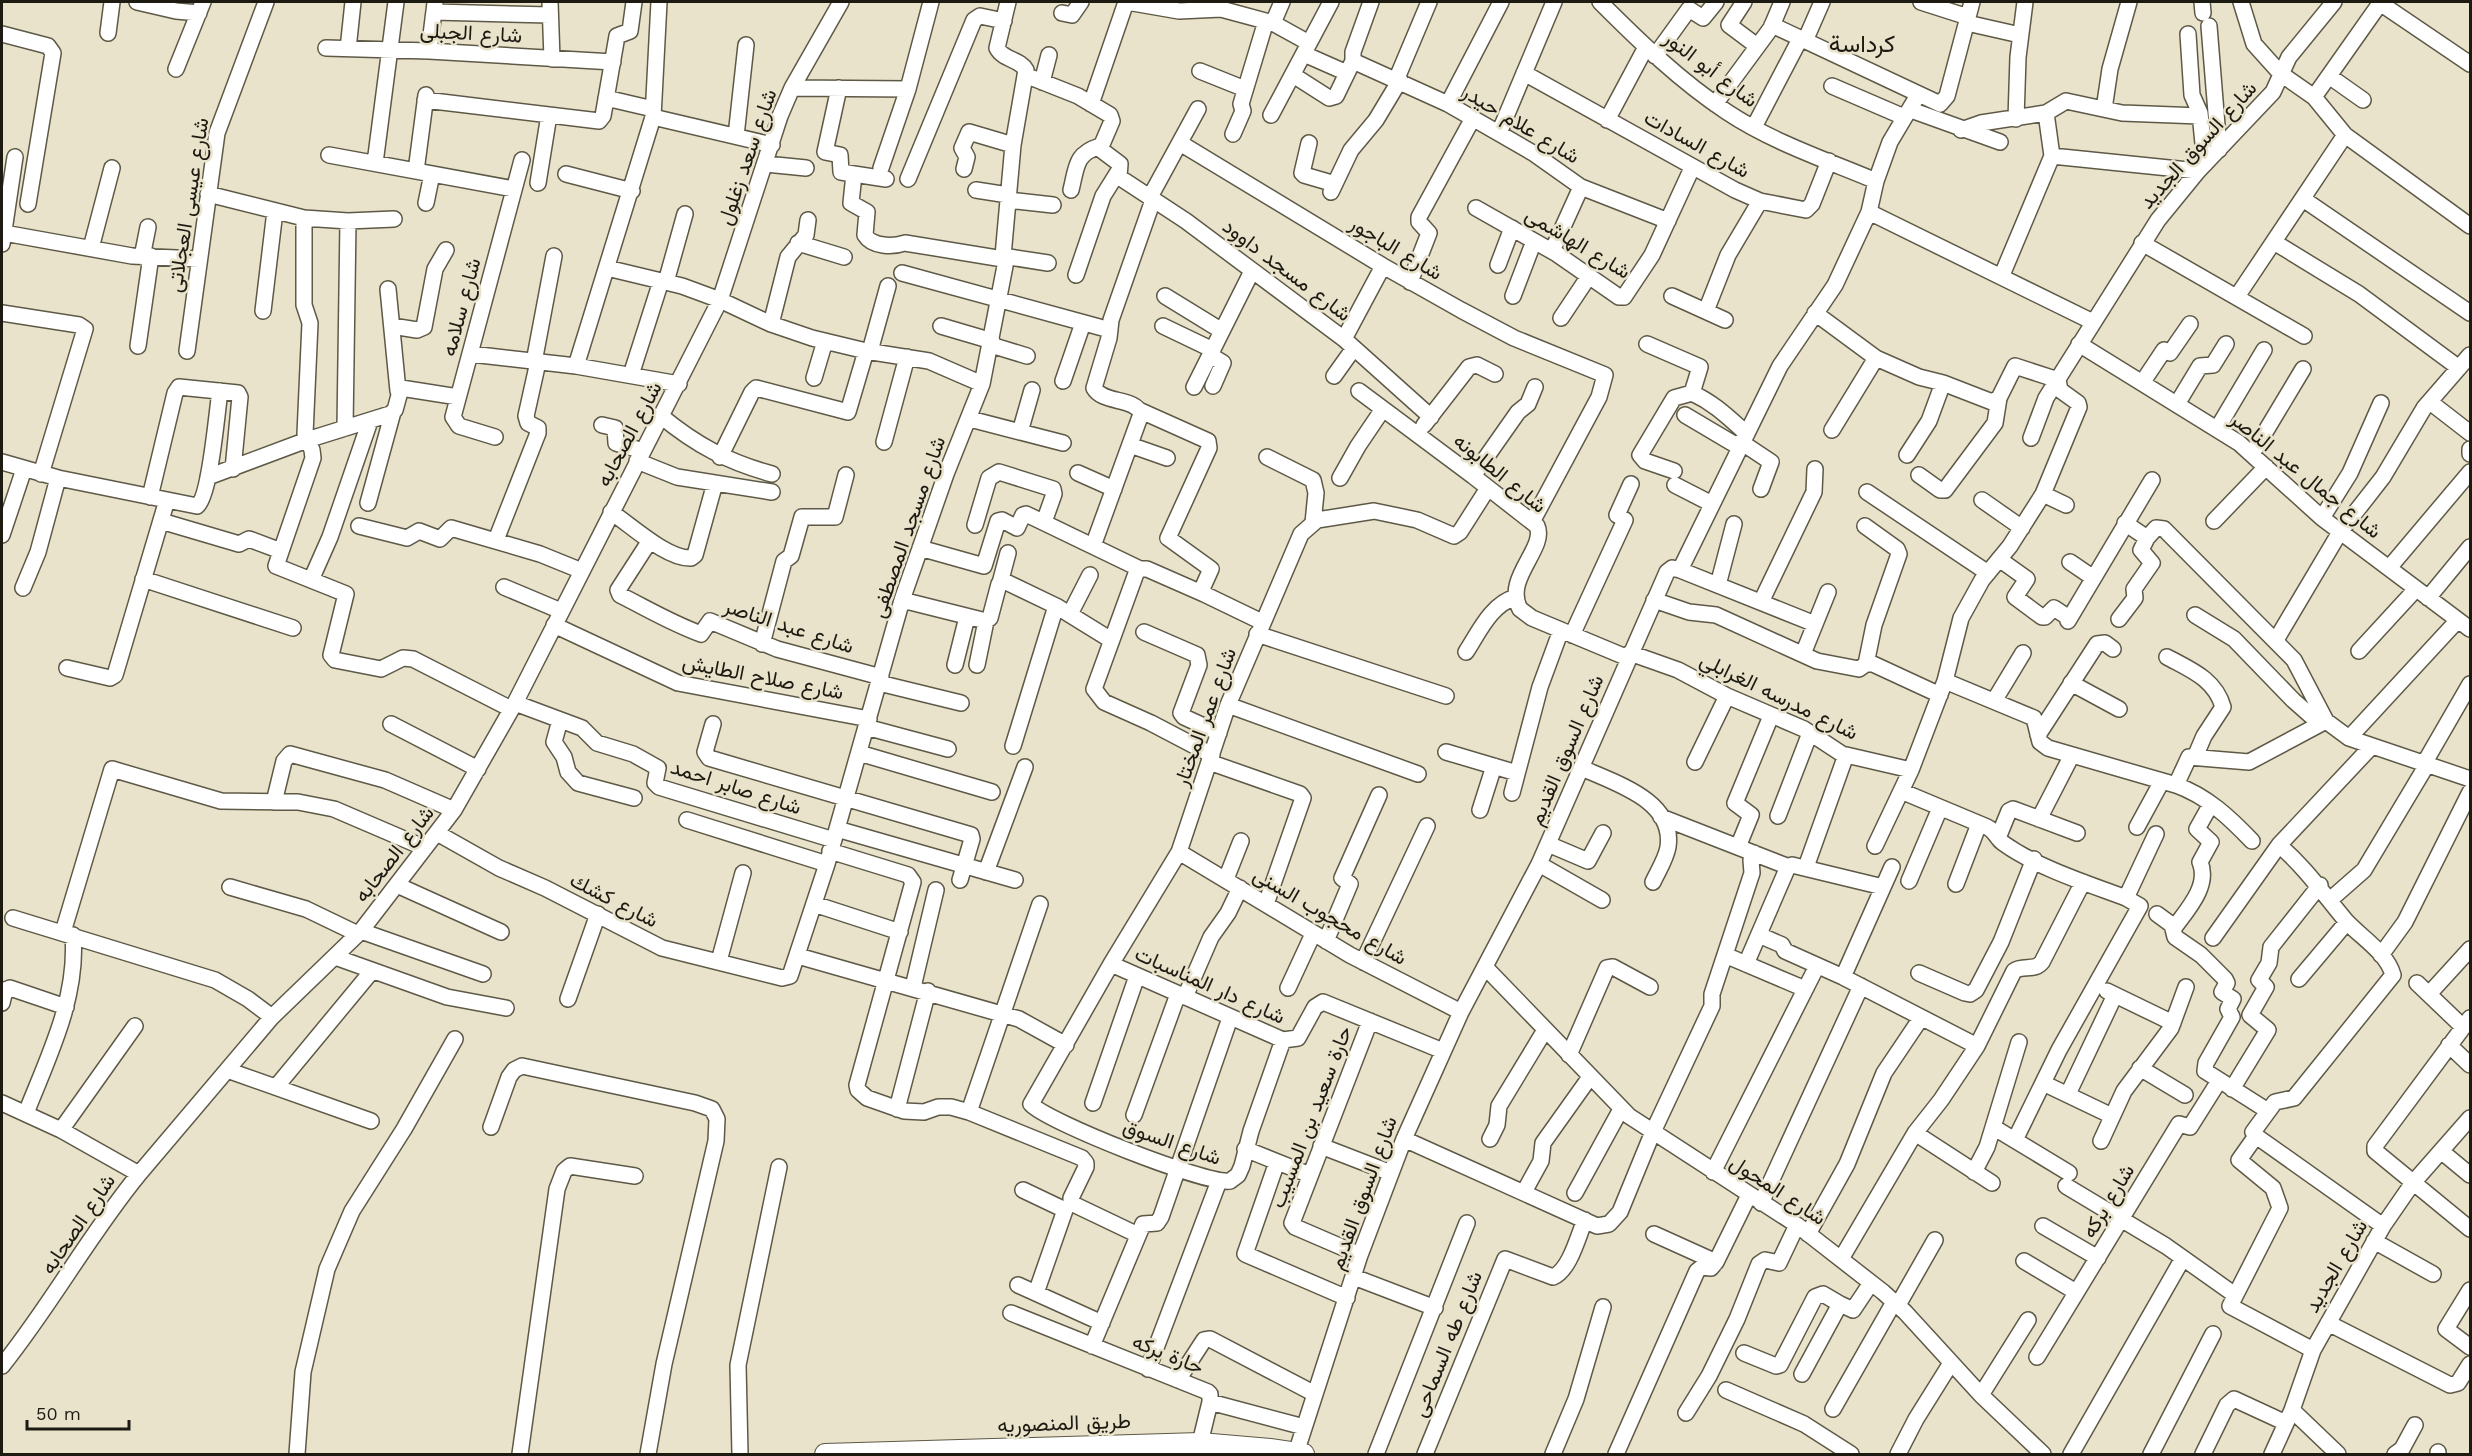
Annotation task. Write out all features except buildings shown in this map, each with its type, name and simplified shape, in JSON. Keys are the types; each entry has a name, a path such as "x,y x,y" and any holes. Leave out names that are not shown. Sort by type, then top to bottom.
{"main road":[{"name":"طريق المنصوريه","path":"825,1455 1200,1443 1300,1454"}],"street":[{"path":"108,33 112,2"},
{"path":"137,2 176,11 201,7"},
{"name":"شارع عيسى العجلاتى","path":"187,351 217,133 266,2"},
{"path":"348,49 353,2"},
{"path":"375,163 396,2"},
{"path":"416,171 426,97 599,121 603,118 617,36 631,29 634,2"},
{"path":"576,366 632,191 653,113 659,2"},
{"name":"شارع سعد زغلول","path":"720,300 792,88 841,2"},
{"path":"839,88 825,152 840,155 839,171 854,174 884,173 931,2"},
{"path":"1008,2 999,52 1023,65 1025,75 1078,96 1113,118 1100,147 1080,156 1071,190"},
{"path":"1062,13 1072,15 1081,2"},
{"path":"1090,104 1126,2"},
{"name":"شارع علام حيدر","path":"1126,2 1180,6 1229,6 1269,22 1307,48 1350,67 1398,79 1448,104 1533,153 1581,187 1668,221"},
{"path":"1233,134 1243,111 1240,104 1269,22 1282,2"},
{"path":"1271,115 1331,2"},
{"path":"1293,75 1333,98 1350,67 1371,2"},
{"path":"1309,142 1302,172 1304,176 1333,188 1351,150 1373,124 1398,79 1429,2"},
{"path":"1448,104 1501,2"},
{"path":"1499,133 1554,2"},
{"path":"1607,120 1650,51 1689,9 1703,18 1716,2"},
{"path":"1744,2 1729,25 1757,46"},
{"path":"1715,104 1772,25 1782,2"},
{"path":"1754,127 1822,2"},
{"path":"1921,2 1967,20 2020,35"},
{"path":"1772,25 1940,104 1947,96 1972,2"},
{"path":"2016,119 2020,35 2025,2"},
{"path":"2104,109 2110,69 2129,2"},
{"path":"2241,2 2254,44 2281,74 2314,97 2345,135 2470,226"},
{"name":"شارع السوق الجديد","path":"2031,438 2037,418 2058,380 2142,243 2201,167 2273,92 2289,57 2334,2"},
{"path":"2314,97 2381,2 2470,64"},
{"name":"شارع أبو النور","path":"1607,4 1650,51 1715,104 1754,127 1876,181"},
{"path":"176,69 201,7"},
{"path":"429,51 435,7 550,8 552,59"},
{"path":"2205,13 2219,150"},
{"path":"908,179 924,157 974,20 980,16 1004,21"},
{"path":"2,34 48,46 53,51 28,204"},
{"path":"2052,156 2201,167 2200,116 2192,94 2188,34"},
{"path":"736,136 746,45"},
{"name":"شارع الجبلى","path":"326,48 429,51 613,62"},
{"path":"1042,82 1049,55"},
{"path":"1200,71 1245,89"},
{"name":"شارع السادات","path":"1524,73 1692,168 1760,201 1806,210 1812,204 1829,161"},
{"name":"شارع مسجد المصطفى","path":"782,978 790,976 798,956 868,723 902,600 946,474 982,384 1001,298 1013,145 1025,75"},
{"path":"2329,76 2363,100"},
{"path":"1833,86 1908,114 2000,142"},
{"path":"792,88 908,89"},
{"name":"شارع السوق القديم","path":"1300,1454 1304,1427 1360,1255 1404,1140 1443,1051 1539,864 1667,572 1672,568 1680,570 1780,366 1835,285 1869,212 1876,181 1890,142 1918,95"},
{"path":"606,98 772,145"},
{"path":"1961,130 1982,123 2046,113 2066,101 2122,113 2200,116"},
{"path":"1198,110 1152,199 1111,320 1095,390 1207,440 1210,444 1168,536 1170,542 1211,569 1202,589 1204,594"},
{"path":"2002,275 2052,156 2046,113"},
{"path":"538,183 549,115"},
{"path":"1410,282 1429,233 1419,222 1419,217 1473,118"},
{"path":"964,169 967,157 962,148 969,132 1013,145"},
{"path":"2238,295 2345,135"},
{"name":"شارع الباجور","path":"1180,143 1410,282 1514,338 1599,372 1605,378 1599,397 1533,522"},
{"name":"شارع مسجد داوود","path":"1100,147 1119,168 1121,178 1186,221 1251,273 1349,343 1431,417"},
{"path":"330,155 514,189"},
{"path":"15,157 3,238 147,256 199,259"},
{"name":"شارع سلامه","path":"495,437 459,426 453,417 522,160"},
{"path":"766,164 806,168"},
{"path":"91,248 112,168"},
{"path":"1076,275 1103,195 1119,168"},
{"name":"شارع الهاشمى","path":"1476,208 1552,251 1619,297 1626,296 1652,255 1692,168"},
{"path":"426,203 432,174"},
{"path":"566,174 632,191"},
{"path":"854,174 851,203 867,212 865,235 872,242 896,246 905,243 1048,263"},
{"path":"1552,251 1581,187"},
{"path":"976,190 1053,205"},
{"path":"208,194 304,218 348,222 394,219"},
{"path":"2302,199 2470,312"},
{"path":"1706,311 1728,255 1760,201"},
{"path":"263,311 275,211"},
{"path":"1869,212 2002,275 2093,322"},
{"path":"631,375 685,214"},
{"path":"304,218 304,305 310,323 305,434 312,450 310,467 276,566 311,580 330,537 370,421"},
{"path":"771,324 788,257 806,235 808,220"},
{"path":"345,429 348,222"},
{"path":"138,346 148,227"},
{"path":"1498,265 1512,228"},
{"path":"1513,296 1534,241"},
{"path":"2274,242 2359,294 2459,368"},
{"path":"798,243 844,257"},
{"path":"2142,243 2238,295 2304,336"},
{"path":"392,326 417,330 424,327 435,269 446,250"},
{"path":"496,540 538,433 538,428 528,423 526,416 554,256"},
{"path":"1334,376 1383,266"},
{"path":"607,268 664,282 720,300 771,324 825,341 938,364 982,384"},
{"path":"902,273 1001,298 1110,330"},
{"path":"1194,387 1251,273"},
{"path":"1561,318 1589,276"},
{"path":"720,457 756,388 845,413 849,410 888,286"},
{"path":"368,502 398,391 388,289"},
{"path":"1165,296 1222,331"},
{"path":"1672,296 1725,320"},
{"name":"شارع الصحابه","path":"2,1366 56,1294 114,1206 139,1174 272,1017 360,932 454,810 513,706 720,300"},
{"path":"2,313 79,325 85,329 41,474"},
{"path":"1815,313 1876,358 1919,377 1943,382 1992,402 1999,399"},
{"path":"1063,381 1083,323"},
{"path":"2142,383 2164,350 2170,354 2190,324"},
{"path":"941,326 1028,356"},
{"path":"1163,326 1211,352 1223,363 1213,387"},
{"path":"814,378 825,341"},
{"path":"1647,344 1700,367 1692,393"},
{"name":"شارع جمال عبد الناصر","path":"2079,344 2217,429 2252,454 2322,518 2467,626"},
{"path":"2177,404 2200,366 2213,365 2226,344"},
{"path":"2217,429 2264,350"},
{"path":"471,354 576,366 679,384"},
{"path":"2276,640 2340,532 2383,477 2412,426 2470,355"},
{"path":"884,442 907,357"},
{"path":"1832,430 1876,358"},
{"path":"1417,435 1469,367 1477,365 1495,374"},
{"path":"1875,846 1911,770 1943,688 1961,618 1988,573 2022,528 2043,494 2079,405 2060,390 2058,380 2015,366 1999,399 1995,423 1945,490 1940,490 1919,476"},
{"path":"2252,454 2303,369"},
{"path":"1907,455 1929,421 1943,382"},
{"path":"150,497 176,390 183,387 236,392 240,397 233,469"},
{"path":"1473,476 1518,412 1528,404 1535,387"},
{"path":"398,391 402,388 458,397"},
{"path":"1020,432 1032,390"},
{"path":"2,462 58,478 195,506 202,500 208,477 220,391"},
{"name":"شارع الطابونه","path":"1359,391 1533,522 1539,531 1538,537 1518,582 1516,597"},
{"path":"1712,504 1645,461 1640,455 1671,400 1692,393 1722,409 1742,441"},
{"path":"2430,402 2470,433"},
{"path":"2322,518 2350,473 2381,403"},
{"path":"1340,478 1383,409"},
{"path":"1093,546 1141,411"},
{"path":"208,477 307,440 393,412"},
{"path":"1685,415 1742,441 1771,462 1761,489"},
{"path":"661,416 686,437 720,457 772,474"},
{"path":"969,419 1063,444"},
{"path":"602,425 615,428 616,443 677,477 772,492"},
{"path":"1130,445 1167,458"},
{"path":"2470,449 2470,454"},
{"path":"1267,457 1313,480 1316,493 1312,523"},
{"path":"2214,521 2266,467"},
{"path":"2,535 24,469"},
{"path":"1761,602 1814,492 1815,469"},
{"path":"975,525 989,478 999,472 1053,489 1054,494 1044,522"},
{"path":"2389,568 2470,472"},
{"path":"1078,473 1114,489"},
{"path":"762,644 784,561 791,556 802,517 835,517 846,475"},
{"path":"23,588 38,552 58,478"},
{"path":"1999,559 2027,579 2015,597 2042,617 2054,608 2068,619 2152,480"},
{"path":"612,512 645,534 649,542 687,558 693,557 715,483"},
{"path":"1512,793 1540,687 1625,520 1617,515 1631,484"},
{"path":"1312,523 1323,518 1374,511 1417,520 1454,536 1460,532 1488,488"},
{"path":"1867,492 1988,573"},
{"path":"2043,494 2066,505"},
{"path":"67,668 110,678 115,675 167,500"},
{"path":"1982,500 2022,528"},
{"path":"920,548 984,566 987,564 998,521 1002,520 1017,528 1023,515 1026,514 1139,569 1147,569 1204,594 1260,628 1446,696"},
{"path":"162,521 239,544 249,539 281,550"},
{"name":"شارع عمر المختار","path":"1031,1104 1066,1046 1111,963 1179,852 1228,705 1301,534 1312,523"},
{"path":"2125,523 2147,538"},
{"path":"1718,585 1734,524"},
{"path":"359,526 407,538 419,531 440,539 451,528 496,540 582,571"},
{"path":"1865,526 1897,549 1899,554 1874,625 1866,664"},
{"path":"2119,619 2135,598 2134,589 2152,563 2141,550 2147,538 2156,528 2164,529 2276,640 2299,667 2323,722"},
{"name":"شارع عبد الناصر","path":"649,542 618,588 620,595 656,612 662,620 701,634 710,621 762,644 961,703"},
{"path":"2359,651 2470,547"},
{"path":"977,665 986,621 990,618 1008,553"},
{"path":"2070,562 2092,577"},
{"path":"1139,569 1094,689 1098,697 1210,759 1300,794 1303,798 1266,904"},
{"path":"1680,570 1815,624"},
{"path":"1013,746 1063,610 1090,575"},
{"path":"143,579 293,628"},
{"name":"شارع صابر احمد","path":"311,580 347,596 332,650 332,658 335,660 381,669 403,658 414,659 513,706 582,728 597,743 633,754 656,765 658,768 655,783 659,787 832,846"},
{"path":"1000,583 1006,582 1063,610 1111,640"},
{"path":"504,587 561,611"},
{"path":"1803,654 1828,592"},
{"path":"1466,652 1493,610 1507,600 1516,597 1524,613 1629,656"},
{"path":"902,600 986,621"},
{"path":"1654,600 1689,612 1716,615 1817,661 1859,669 1866,664 1873,664 1943,688 1994,701 2034,718 2040,742 2048,748 2169,783 2211,804 2252,841"},
{"path":"2195,615 2234,639 2293,700 2349,738 2371,747 2426,762 2470,779"},
{"path":"955,665 967,617"},
{"name":"شارع صلاح الطايش","path":"554,625 678,683 868,723 948,748"},
{"path":"2349,738 2467,626"},
{"path":"1144,632 1197,655 1199,665 1182,713 1184,717 1219,733"},
{"path":"2038,735 2097,644 2105,643 2113,649"},
{"path":"1994,701 2023,653"},
{"name":"شارع مدرسه الغرابلي","path":"1629,656 1678,670 1727,696 1810,734 1833,750 1911,770"},
{"path":"2167,657 2210,682 2223,707 2204,736 2195,757"},
{"path":"2071,683 2119,709"},
{"path":"2331,900 2356,879 2375,855 2470,684"},
{"path":"1695,762 1727,696"},
{"path":"1228,705 1418,774"},
{"path":"1738,847 1751,815 1735,803 1771,716"},
{"path":"560,720 554,742 562,753 572,778 578,783 634,798"},
{"path":"2137,827 2188,758 2249,762 2323,722"},
{"path":"391,724 478,769"},
{"path":"713,724 705,752 707,757 968,833 972,839 962,873"},
{"path":"1778,816 1810,734"},
{"path":"2212,938 2280,845 2371,747"},
{"path":"859,753 992,792"},
{"path":"1446,753 1517,773"},
{"path":"274,802 284,761 290,754 390,782 454,810"},
{"path":"1806,867 1846,755"},
{"path":"2038,819 2072,755"},
{"path":"986,872 1025,766"},
{"path":"1480,810 1494,766"},
{"path":"1582,768 1639,794 1661,817 1669,839 1667,851 1653,882"},
{"path":"26,1113 66,1007 74,972 68,933 112,769 220,801 298,802 349,813 425,848"},
{"path":"1901,791 1994,830 1998,838 2034,859 2083,882 2132,900 2140,909 2059,1050 2014,1140"},
{"path":"2381,955 2405,922 2470,792"},
{"path":"1288,988 1350,884 1342,878 1379,795"},
{"path":"2211,804 2197,829 2211,842 2200,862 2204,873 2201,884 2174,928 2175,937 2201,955 2225,979 2227,983 2222,992 2233,999 2228,1009 2232,1017 2205,1066 2205,1071 2268,1111"},
{"path":"1909,881 1940,808"},
{"path":"1998,838 2011,810 2018,810 2077,833"},
{"path":"1661,817 1789,867 1796,865 1806,867 1883,887"},
{"path":"687,820 832,846 962,873 986,872 1015,880"},
{"path":"1956,884 1979,824"},
{"path":"1363,962 1427,826"},
{"name":"شارع كشك","path":"437,833 499,868 598,914 662,948 782,978"},
{"path":"1548,843 1588,861 1603,833"},
{"path":"2132,900 2156,834"},
{"path":"1226,879 1240,841"},
{"path":"2280,845 2304,866 2347,922 2381,955 2393,975 2294,1098 2275,1102 2253,1132 2383,1226"},
{"path":"832,846 912,879 914,884 857,1085 862,1095 897,1109 924,1112 938,1107 951,1107 969,1112 1082,1158 1086,1167 1071,1198 1071,1203 1138,1235"},
{"name":"شارع محجوب السنى","path":"1179,852 1363,962 1461,1012"},
{"path":"1404,1140 1597,1226 1605,1226 1614,1220 1620,1212 1652,1134 1712,1006 1712,994 1752,873 1751,860 1754,853"},
{"path":"1919,973 1965,993 1970,994 1976,990 2001,942 2034,859"},
{"path":"1539,864 1602,900"},
{"path":"1746,964 1789,867"},
{"path":"1843,977 1892,867"},
{"path":"719,961 743,873"},
{"path":"1841,1259 1915,1133 1941,1100 1977,1046 2014,971 2019,968 2033,968 2042,962 2083,882"},
{"path":"397,885 501,932"},
{"path":"2226,1085 2268,1030 2250,1015 2266,987 2259,980 2269,963 2271,947 2320,885"},
{"path":"230,887 306,909 360,932 483,974"},
{"path":"1134,1115 1181,996 1211,937 1225,918 1240,888"},
{"path":"912,987 936,890"},
{"path":"814,904 900,932"},
{"path":"969,1112 1040,904"},
{"path":"568,999 598,914"},
{"path":"2157,914 2174,928"},
{"path":"13,918 215,980 248,999 272,1017"},
{"path":"2299,979 2347,922"},
{"path":"1759,935 1782,945 1784,951 1843,977 1977,1046"},
{"path":"2429,994 2470,949"},
{"path":"1725,955 1805,989"},
{"path":"798,956 1003,1014 1031,1024 1066,1046"},
{"path":"335,957 447,997 506,1008"},
{"name":"شارع دار المناسبات","path":"1111,963 1283,1040 1298,1038 1319,1003 1328,1003 1443,1051"},
{"path":"1713,1172 1817,966"},
{"path":"1569,1055 1607,968 1613,967 1650,987"},
{"name":"شارع المحول","path":"1485,968 1621,1109 1652,1134 1803,1229 1896,1303 1981,1395 2027,1449 2043,1455"},
{"path":"276,1087 372,971"},
{"path":"1093,1102 1137,976"},
{"path":"2417,983 2467,1022 2375,1146 2378,1156 2470,1229"},
{"path":"1616,1455 1697,1271 1702,1267 1711,1268 1716,1262 1755,1199 1861,986"},
{"path":"2097,986 2173,1023"},
{"path":"2101,1141 2124,1091 2166,1036 2186,987"},
{"path":"2,1003 5,990 14,988 66,1007"},
{"path":"897,1109 928,991"},
{"path":"2068,1094 2115,995"},
{"path":"1092,1346 1144,1222 1156,1223 1161,1217 1230,1018"},
{"path":"1686,1413 1727,1338 1759,1264 1764,1260 1779,1263 1847,1164 1884,1073 1921,1018"},
{"name":"حارة سعيد بن المسيب","path":"1360,1255 1292,1224 1370,1021"},
{"path":"61,1130 135,1026"},
{"path":"1490,1139 1497,1125 1499,1106 1545,1029"},
{"path":"297,1455 303,1372 327,1269 352,1211 404,1129 455,1039"},
{"name":"شارع السوق","path":"1031,1104 1036,1109 1104,1141 1178,1168 1219,1181 1230,1181 1238,1175 1283,1040"},
{"path":"1974,1172 1987,1147 2019,1042"},
{"path":"2448,1045 2470,1065"},
{"path":"491,1127 509,1077 514,1070 522,1066 695,1103 712,1109 717,1119 716,1141 664,1364 648,1455"},
{"path":"2140,1068 2185,1095"},
{"path":"227,1070 371,1121"},
{"path":"1524,1192 1541,1161 1543,1143 1590,1077"},
{"path":"2043,1083 2112,1116"},
{"name":"شارع بركه","path":"2037,1357 2179,1124 2190,1127 2226,1085"},
{"path":"2,1103 61,1130 139,1174"},
{"path":"1575,1193 1621,1109"},
{"name":"شارع الجديد","path":"2272,1455 2289,1417 2313,1350 2374,1241 2412,1184 2470,1118"},
{"path":"1993,1127 2235,1295"},
{"path":"1915,1133 1992,1183"},
{"path":"2256,1136 2239,1160 2272,1188 2280,1208 2230,1304 2232,1308 2313,1350"},
{"path":"1322,1146 1392,1173"},
{"path":"1245,1149 1310,1175"},
{"path":"2441,1151 2470,1175"},
{"path":"1277,1161 1245,1254 1347,1298"},
{"path":"520,1455 557,1189 564,1171 570,1166 635,1176"},
{"path":"740,1455 738,1365 779,1167"},
{"path":"1148,1369 1219,1181"},
{"path":"1023,1190 1065,1210 1036,1293"},
{"name":"شارع طه السماحى","path":"1425,1455 1505,1259 1553,1277 1558,1275 1564,1268 1584,1220"},
{"path":"1376,1455 1467,1223"},
{"path":"2043,1226 2098,1258"},
{"path":"1654,1234 1716,1262"},
{"path":"1833,1409 1935,1240"},
{"path":"2374,1241 2433,1274"},
{"path":"2071,1455 2183,1258"},
{"path":"2024,1260 2076,1292"},
{"path":"1354,1277 1435,1308"},
{"path":"1744,1353 1776,1366 1780,1365 1817,1295 1825,1295 1853,1310 1871,1283"},
{"path":"1018,1285 1102,1323"},
{"path":"2469,1296 2446,1329 2470,1347"},
{"path":"1802,1374 1840,1304"},
{"path":"1553,1455 1576,1399 1603,1307"},
{"name":"حارة بركه","path":"1011,1313 1210,1394 1210,1402 1304,1427"},
{"path":"1981,1395 2028,1320"},
{"path":"2328,1323 2450,1385 2458,1383 2470,1364"},
{"path":"2151,1455 2213,1335"},
{"path":"1178,1380 1204,1340 1210,1339 1315,1394"},
{"path":"1898,1455 1916,1419 1951,1363"},
{"path":"1726,1390 1803,1424 1851,1455"},
{"path":"2203,1455 2228,1405 2234,1399 2289,1417 2338,1455"},
{"path":"1200,1443 1210,1402"},
{"path":"2395,1455 2402,1449 2415,1425"}],"district":[{"name":"كرداسة","path":"1862,44"}]}
